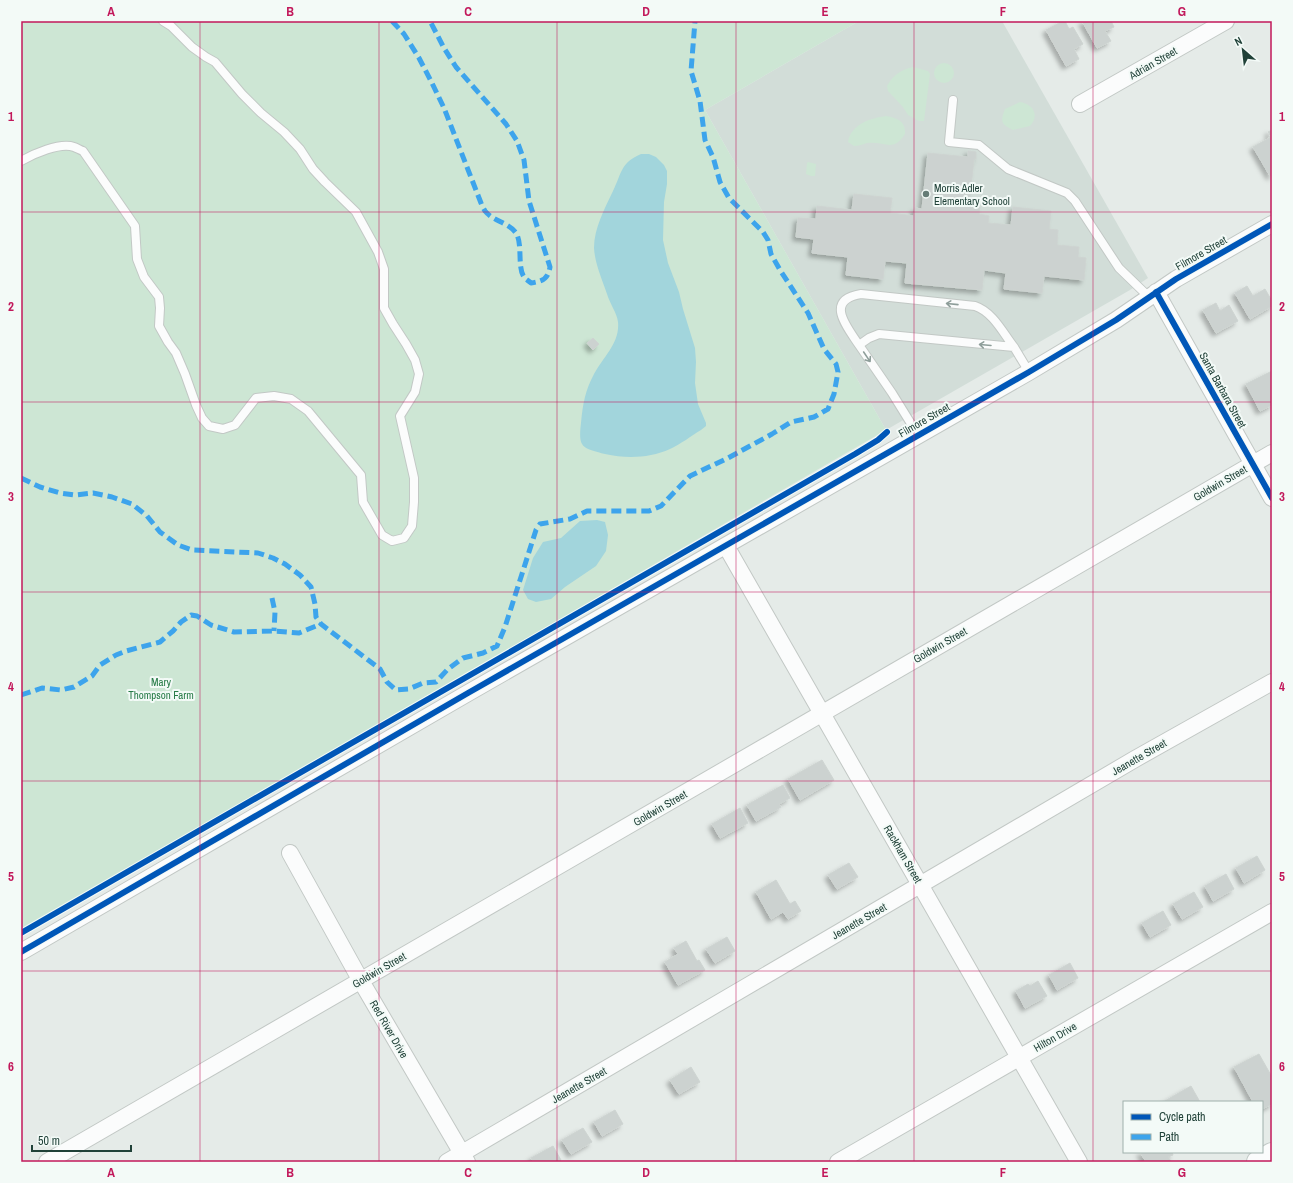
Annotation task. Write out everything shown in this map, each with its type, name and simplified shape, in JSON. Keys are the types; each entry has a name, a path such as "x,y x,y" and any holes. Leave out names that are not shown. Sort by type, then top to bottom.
{"main road":[{"path":"1258,1162 1272,1154"}],"street":[{"name":"Adrian Street","path":"1080,104 1226,21"},
{"name":"Filmore Street","path":"21,952 468,693 1029,372 1082,341 1176,279 1272,224"},
{"name":"Santa Barbara Street","path":"1153,295 1272,498"},
{"name":"Goldwin Street","path":"47,1162 1272,452"},
{"name":"Rackham Street","path":"726,546 1078,1162"},
{"name":"Jeanette Street","path":"447,1162 464,1158 920,885 1135,759 1272,682"},
{"name":"Red River Drive","path":"290,853 361,981 464,1158"},
{"name":"Hilton Drive","path":"838,1162 1272,912"}],"lane":[{"path":"21,161 37,152 57,147 73,146 82,151 135,226 137,260 144,277 159,297 159,326 176,353 196,405 202,418 209,426 223,429 235,425 256,398 274,396 291,399 308,411 361,475 363,502 382,535 392,541 404,538 412,526 414,478 400,416 415,392 419,374 415,360 384,308 384,269 378,252 356,212 325,182 295,144 242,94 215,62 192,47 171,26 163,21"},
{"path":"953,100 949,142 979,145 1008,169 1067,193 1075,201 1119,268 1153,295"},
{"path":"918,435 842,318 841,307 844,300 850,296 861,294 983,308 990,314 1014,347 1029,372"},
{"path":"859,345 869,338 879,334 1014,347"}],"shaded area":[{"name":"Morris Adler Elementary School","path":"859,21 1002,21 1148,278 1130,290 886,430 705,110"}],"green space":[{"name":"Mary Thompson Farm","path":"21,21 859,21 705,110 886,430 21,931"},
{"path":"944,63 951,66 954,73 951,80 944,83 937,80 934,73 937,66"},
{"path":"913,67 928,71 930,74 924,121 919,121 908,115 903,107 888,91 887,86 895,76 905,69"},
{"path":"1020,102 1025,103 1034,111 1035,114 1033,122 1030,126 1013,130 1004,124 1002,117 1005,109"},
{"path":"886,116 897,119 904,126 905,134 897,143 888,145 867,143 854,146 848,142 857,126 868,120"},
{"path":"808,162 816,164 815,176 806,174"}],"water":[{"path":"641,154 649,154 656,157 664,165 667,171 667,184 664,202 663,240 668,263 679,292 695,348 695,383 698,404 706,426 678,445 662,452 638,457 622,457 605,454 583,446 580,438 580,431 588,386 614,343 618,330 618,322 615,312 608,298 596,260 594,241 603,211 622,169 634,157"},
{"path":"597,520 605,522 608,535 606,551 596,566 565,587 551,599 536,602 528,599 523,590 533,558 543,542 561,538 580,521"}],"building":[{"path":"1065,21 1069,29 1073,27 1083,44 1074,49 1079,59 1066,66 1046,30"},
{"path":"1082,21 1111,21 1114,27 1105,31 1111,41 1097,48"},
{"path":"1272,130 1272,176 1270,176 1253,147 1271,137 1268,132"},
{"path":"968,151 976,152 969,205 980,206 979,214 989,216 988,223 1011,225 1013,207 1051,211 1049,229 1058,230 1057,245 1079,247 1078,257 1086,258 1084,280 1044,276 1042,293 1004,289 1006,273 984,270 982,290 905,283 907,263 885,261 883,279 846,275 848,257 812,253 814,239 796,237 798,218 816,219 817,206 852,210 854,194 892,198 890,213 914,216 915,208 922,209 928,153 968,157"},
{"path":"1247,286 1253,296 1265,289 1272,301 1272,306 1250,319 1235,293"},
{"path":"1216,303 1220,311 1229,305 1238,321 1216,333 1203,310"},
{"path":"593,338 599,344 593,350 587,343"},
{"path":"1272,371 1272,393 1270,394 1272,398 1272,405 1260,411 1246,384"},
{"path":"822,760 834,780 800,800 788,779"},
{"path":"783,785 790,798 779,804 781,807 756,821 747,805"},
{"path":"740,808 748,823 720,838 712,824"},
{"path":"1257,856 1265,870 1244,883 1236,868"},
{"path":"849,863 858,877 837,889 828,875"},
{"path":"1226,874 1234,889 1213,901 1205,886"},
{"path":"776,880 790,904 795,901 801,911 788,919 783,912 771,919 756,892"},
{"path":"1194,892 1203,907 1182,919 1173,904"},
{"path":"1163,911 1171,925 1150,937 1142,923"},
{"path":"727,937 735,951 715,963 706,949"},
{"path":"686,941 697,961 699,960 705,970 678,985 665,962 678,954 674,948"},
{"path":"1070,963 1078,978 1057,990 1049,975"},
{"path":"1038,981 1047,996 1025,1008 1016,991 1028,984 1030,986"},
{"path":"1259,1054 1272,1077 1272,1104 1263,1108 1263,1101 1252,1101 1234,1067"},
{"path":"691,1067 700,1082 679,1094 670,1080"},
{"path":"1191,1086 1199,1101 1165,1101"},
{"path":"615,1110 623,1124 602,1136 594,1122"},
{"path":"583,1128 592,1142 571,1154 562,1140"},
{"path":"553,1146 561,1160 558,1162 534,1162 531,1158"},
{"path":"1141,1153 1172,1153 1173,1155 1168,1157 1171,1161 1169,1162 1146,1162"}],"marked path":[{"path":"392,21 404,34 431,81 444,108 485,211 516,233 519,243 522,273 525,278 531,283 542,280 548,274 550,267 529,201 524,160 517,141 506,124 456,67 430,21"},
{"path":"21,478 40,487 60,493 75,495 93,493 112,497 132,504 147,516 160,532 178,545 192,550 258,553 285,564 300,575 311,587 316,617 321,624 380,669 387,682 396,690 409,689 423,683 436,682 448,669 463,658 483,653 497,646 505,627 536,530 540,524 570,519 587,511 649,511 661,506 690,476 728,458 791,422 814,417 828,409 834,394 838,372 836,364 824,349 808,313 771,254 768,240 763,232 729,198 720,182 713,157 705,140 700,101 691,71 695,21"},
{"path":"272,598 275,612 274,631"},
{"path":"21,695 42,688 61,690 74,687 92,676 100,665 116,655 160,642 181,622 191,615 197,616 211,625 234,632 274,631 299,633 321,624"}],"cycle path":[{"path":"21,952 468,693 1029,372 1116,320 1176,279 1272,224"},
{"path":"1156,292 1272,498"},
{"path":"21,933 855,454 878,440 887,432"}],"place":[{"name":"Morris Adler Elementary School","path":"926,194"}]}
